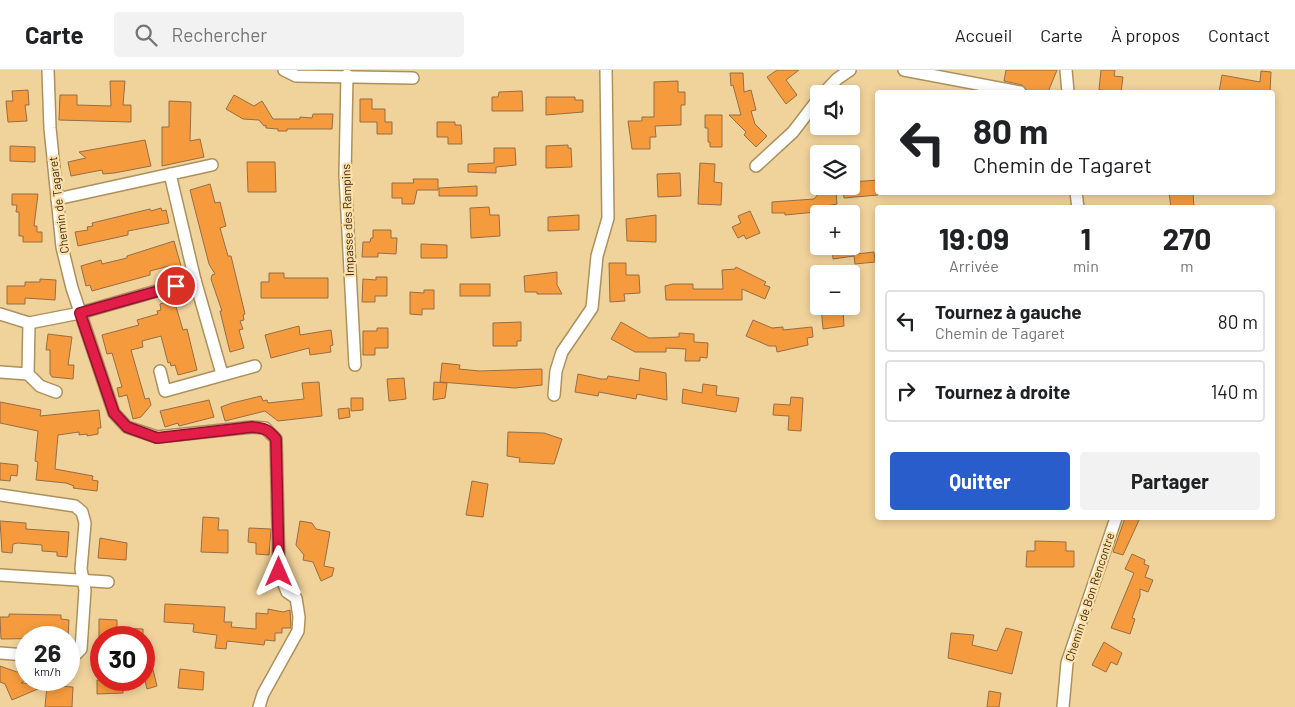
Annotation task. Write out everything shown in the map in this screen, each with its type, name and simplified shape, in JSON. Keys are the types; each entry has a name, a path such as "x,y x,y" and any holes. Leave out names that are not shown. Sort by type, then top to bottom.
{"street":[{"name":"Chemin de Tagaret","path":"48,70 62,247 80,313 114,413 127,427 157,438 252,427 265,428 276,439 279,572 287,592 296,598 299,617 298,631 263,694 259,707"},
{"path":"284,70 296,76 413,78"},
{"path":"554,395 556,371 562,352 592,308 597,256 608,218 606,70"},
{"path":"831,85 850,70"},
{"path":"904,70 1009,90"},
{"path":"1066,70 1068,90"},
{"name":"Impasse des Rampins","path":"346,76 346,176 355,364"},
{"path":"756,166 793,132 810,110"},
{"path":"57,199 212,165"},
{"path":"170,174 196,280 222,374"},
{"path":"0,314 29,323 80,313 196,280"},
{"path":"28,374 29,323"},
{"path":"160,372 166,391 255,366"},
{"path":"0,372 28,374 40,386 56,392"},
{"path":"0,495 75,506 82,512 85,523 81,569 85,590 80,650"},
{"name":"Chemin de Bon Rencontre","path":"1063,707 1067,663 1115,520"},
{"path":"0,575 108,582"},
{"path":"0,653 15,654"}],"building":[{"path":"777,70 799,70 786,80 797,95 786,104 767,77"},
{"path":"1006,70 1057,70 1049,90 1026,90 1022,85 1004,81"},
{"path":"1101,70 1115,70 1114,76 1123,77 1121,90 1099,90"},
{"path":"1261,71 1271,72 1270,90 1219,90 1222,75 1260,82"},
{"path":"730,73 743,73 744,92 751,90 756,110 751,111 755,124 767,136 756,147 744,135 746,132 729,115 741,115 733,85 731,86"},
{"path":"110,81 125,81 123,105 131,105 131,122 59,120 60,95 77,95 77,105 111,106"},
{"path":"678,81 678,92 685,92 685,105 681,105 681,125 655,126 656,137 650,137 650,149 632,149 628,121 642,121 642,117 654,117 654,82"},
{"path":"28,90 29,105 25,105 27,121 8,122 6,101 13,101 12,91"},
{"path":"522,91 523,111 492,111 492,97 498,97 499,92"},
{"path":"234,95 254,106 262,101 273,119 312,118 313,114 333,114 332,129 287,129 287,131 278,131 278,129 266,128 266,125 264,126 259,120 243,119 226,109"},
{"path":"546,97 575,97 575,100 583,100 583,112 546,115"},
{"path":"360,99 372,99 372,109 385,109 385,122 392,122 392,134 377,134 377,122 360,122"},
{"path":"169,101 191,102 190,141 200,139 204,157 162,166 162,127 169,127"},
{"path":"705,115 722,115 722,147 710,147 708,128 705,128"},
{"path":"437,122 455,122 455,125 461,125 462,144 448,144 448,137 437,137"},
{"path":"145,140 151,166 114,173 103,174 102,170 71,176 68,162 86,158 79,152"},
{"path":"568,145 568,148 571,148 572,167 546,168 546,146"},
{"path":"10,146 35,147 35,162 10,161"},
{"path":"494,148 515,148 516,165 496,167 496,173 468,172 468,164 494,163"},
{"path":"247,162 275,162 276,192 248,192"},
{"path":"700,163 715,164 714,182 722,183 721,205 698,204"},
{"path":"680,173 681,196 658,197 657,174"},
{"path":"413,179 438,179 438,190 417,190 414,204 402,204 402,198 392,198 392,183 414,183"},
{"path":"875,180 875,195 878,195 844,198 844,195 860,195 860,181"},
{"path":"210,184 215,203 220,202 226,226 220,228 228,256 231,256 245,314 243,315 244,320 240,321 243,329 239,330 244,348 230,352 220,311 222,311 211,279 212,275 215,274 209,264 190,190"},
{"path":"477,186 477,196 439,196 439,188"},
{"path":"12,194 38,194 34,226 37,226 37,232 42,232 42,242 23,242 23,236 19,236 19,212 16,212 17,205 12,205"},
{"path":"817,195 836,195 837,204 810,205 810,213 785,215 785,213 772,213 772,202 814,199"},
{"path":"1169,195 1193,195 1194,205 1171,205"},
{"path":"489,207 490,215 499,215 500,236 471,238 470,208"},
{"path":"161,208 162,211 166,210 169,223 128,231 128,235 78,246 75,232 88,230 87,227 93,226 92,223"},
{"path":"750,211 760,233 746,239 744,235 738,238 732,227 741,223 738,216"},
{"path":"579,215 579,230 548,231 548,217"},
{"path":"656,215 656,242 627,241 626,219"},
{"path":"373,230 391,230 391,238 397,238 396,254 378,253 378,257 362,257 363,242 370,242 371,238 373,238"},
{"path":"174,241 181,266 170,269 169,266 150,271 150,275 92,291 90,285 86,286 81,266 101,260 102,264 127,258 127,256"},
{"path":"421,244 447,245 447,258 421,258"},
{"path":"874,252 875,262 855,264 854,256 833,259 833,255 860,255"},
{"path":"609,263 626,263 626,275 639,275 640,293 624,294 625,301 610,302"},
{"path":"736,267 766,282 764,285 770,287 765,299 742,289 742,300 666,300 665,286 673,284 693,284 693,289 723,289 722,270 735,269"},
{"path":"557,272 557,285 562,294 525,292 524,276"},
{"path":"269,273 284,273 284,278 328,278 328,298 261,298 261,282 269,282"},
{"path":"376,277 387,277 387,296 375,296 375,302 362,302 363,279 376,280"},
{"path":"40,279 56,280 55,300 25,298 25,304 7,304 7,286 25,286 25,282 40,282"},
{"path":"460,284 490,284 490,296 460,296"},
{"path":"424,290 434,290 434,309 422,309 422,315 410,314 410,292 424,293"},
{"path":"174,300 183,330 187,329 197,370 178,375 175,365 171,366 170,362 168,363 161,336 142,341 143,347 131,350 145,399 149,398 151,405 141,417 133,419 127,395 119,397 117,388 122,387 112,353 107,354 102,335 139,325 137,320 158,314 157,311 161,310 160,304"},
{"path":"822,315 843,315 844,326 823,329"},
{"path":"753,320 772,328 783,327 783,330 812,327 813,337 807,338 808,345 777,352 776,346 769,346 746,336"},
{"path":"521,322 521,341 517,341 517,346 493,346 493,323"},
{"path":"621,322 649,338 679,337 679,333 694,334 694,342 708,343 707,358 700,357 700,361 685,361 686,349 666,348 666,352 635,352 611,339"},
{"path":"299,326 300,335 331,330 333,345 330,346 331,352 310,355 309,348 271,358 265,335"},
{"path":"377,328 388,328 388,348 375,348 375,355 363,355 363,331 377,331"},
{"path":"48,334 72,337 68,365 74,365 73,379 52,377 50,374 50,350 46,350"},
{"path":"442,363 460,365 459,369 480,371 542,369 542,385 515,388 440,382"},
{"path":"640,368 666,373 667,400 637,394 636,399 599,392 598,396 575,392 578,374 601,379 607,379 608,376 639,381"},
{"path":"404,378 406,399 389,401 387,379"},
{"path":"319,382 322,416 278,421 265,411 225,421 221,407 261,396 263,401 267,400 268,403 304,399 302,383"},
{"path":"434,382 447,383 445,398 433,400"},
{"path":"703,384 717,386 716,395 739,398 736,412 682,403 683,389 702,393"},
{"path":"791,397 803,398 801,431 788,430 789,416 773,415 774,404 790,405"},
{"path":"351,398 363,398 363,410 351,411"},
{"path":"209,400 214,417 179,426 178,423 165,427 160,411"},
{"path":"0,402 41,410 40,416 99,410 101,428 98,428 98,434 87,436 87,434 79,435 79,432 58,435 55,469 93,476 92,480 98,481 97,491 73,488 74,486 66,483 36,480 38,462 35,461 38,431 0,423"},
{"path":"349,408 350,417 339,419 338,409"},
{"path":"508,432 544,433 562,439 554,464 519,462 520,458 507,456"},
{"path":"0,463 18,465 17,476 11,475 10,481 0,480"},
{"path":"472,481 488,484 483,517 466,515"},
{"path":"203,517 219,518 218,530 228,530 228,553 201,552"},
{"path":"1124,520 1139,520 1123,555 1113,552"},
{"path":"0,521 26,523 26,529 69,532 67,557 57,556 57,552 42,551 42,545 18,543 13,544 12,553 2,552"},
{"path":"300,521 312,523 316,529 330,532 324,566 334,568 332,576 321,581 313,562 303,560 304,555 296,545"},
{"path":"249,528 271,529 269,555 256,554 256,543 248,542"},
{"path":"100,538 127,543 126,560 98,558"},
{"path":"1035,541 1066,542 1066,551 1074,551 1074,567 1026,567 1027,551 1035,551"},
{"path":"1132,554 1145,560 1144,564 1149,566 1145,577 1153,580 1148,592 1140,589 1140,596 1132,618 1135,619 1130,634 1111,628 1134,573 1125,569"},
{"path":"165,604 225,607 224,622 232,622 231,627 256,629 256,613 268,614 268,609 283,612 290,610 291,628 282,628 282,633 275,633 275,641 265,640 264,645 227,641 226,649 215,648 217,635 193,632 194,624 164,622"},
{"path":"9,614 61,615 61,619 69,620 69,626 15,626 15,639 1,639 0,617 9,617"},
{"path":"99,619 117,620 117,626 99,626"},
{"path":"1006,628 1022,632 1012,674 948,658 951,633 974,635 972,645 997,651"},
{"path":"1104,642 1122,653 1117,665 1111,662 1106,672 1092,665"},
{"path":"0,666 15,671 15,691 33,691 12,700 5,684 0,682"},
{"path":"180,669 204,672 203,690 178,688"},
{"path":"46,691 73,691 72,707 45,707"},
{"path":"97,691 123,691 123,693 97,694"},
{"path":"989,691 1001,693 999,707 987,707"}],"route":[{"path":"176,286 80,313 114,413 127,427 157,438 252,427 265,428 270,432 276,439 279,572"}]}
